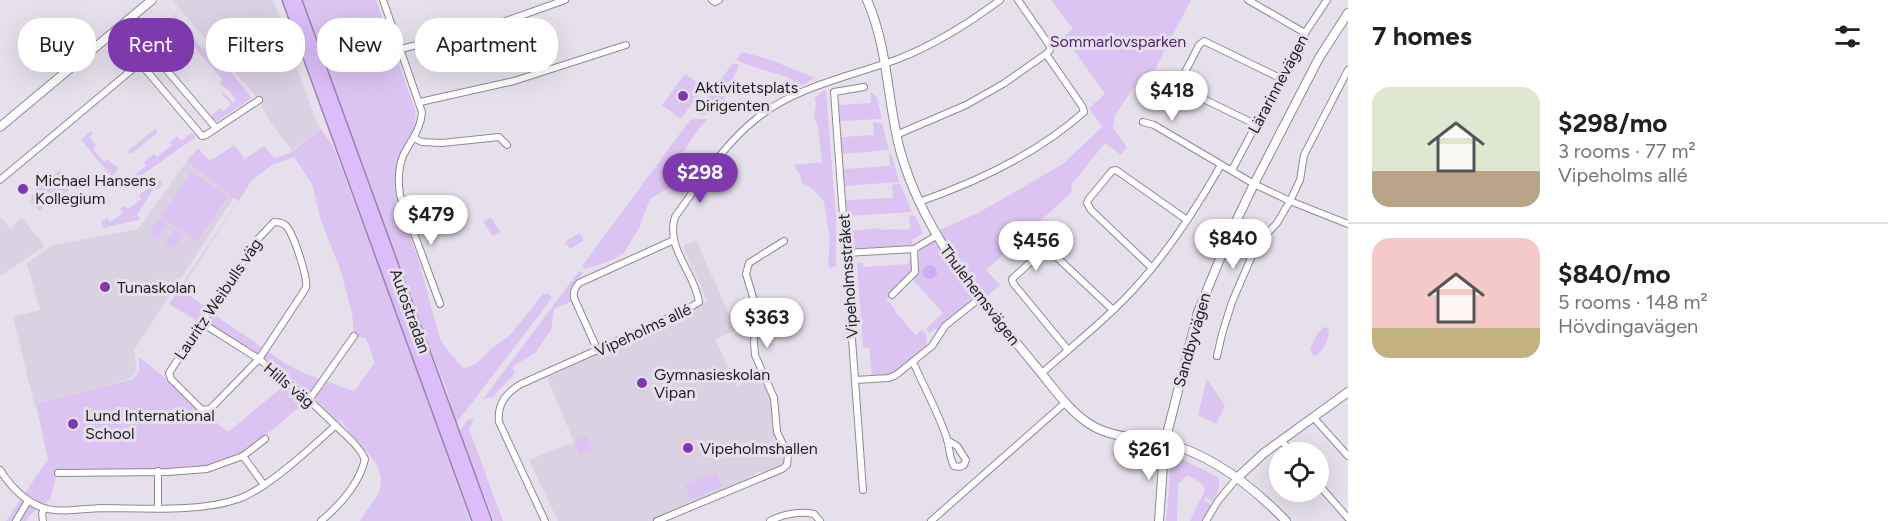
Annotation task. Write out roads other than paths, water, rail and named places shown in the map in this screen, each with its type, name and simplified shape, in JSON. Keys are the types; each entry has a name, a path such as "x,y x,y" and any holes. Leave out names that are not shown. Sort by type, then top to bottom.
{"highway":[{"name":"Autostradan","path":"288,0 478,521"},
{"name":"Autostradan","path":"296,0 486,521"}],"street":[{"path":"0,127 152,0"},
{"path":"383,0 389,18"},
{"path":"403,49 489,27 565,0"},
{"path":"712,0 715,2 719,0"},
{"name":"Thulehemsvägen","path":"867,0 880,38 896,135 903,160 919,202 936,236 980,298 1066,402 1084,420 1101,430 1166,443 1204,459 1257,492 1286,521"},
{"path":"598,351 574,298 573,293 576,287 579,283 674,240 672,227 675,218 715,163 756,118 802,93 909,54 972,20 1000,0"},
{"path":"896,135 933,121 975,100 1011,79 1050,50 1050,46 1018,0"},
{"path":"1248,0 1305,33"},
{"name":"Lärarinnevägen","path":"1232,170 1305,33 1327,0"},
{"name":"Sandbyvägen","path":"1159,521 1166,443 1188,345 1198,312 1226,242 1254,184 1319,58 1348,13"},
{"path":"1257,125 1189,92 1180,85 1181,80 1203,41 1280,78"},
{"path":"420,102 514,81 626,45"},
{"path":"919,202 965,184 1021,156 1083,114 1082,106 1046,54"},
{"path":"403,55 420,102 421,119 414,138 401,161 400,195 440,304"},
{"path":"1217,356 1232,302 1257,244 1277,223 1290,201 1300,180 1304,155 1348,70"},
{"path":"0,180 129,72"},
{"path":"147,72 196,131 204,136 259,100"},
{"path":"169,72 216,128"},
{"name":"Vipeholmsstråket","path":"863,490 834,92 864,87"},
{"path":"1143,122 1154,125 1254,184 1348,224"},
{"path":"414,138 422,142 451,143 499,137 507,145"},
{"path":"1042,373 1113,310 1152,268 1187,220 1221,165"},
{"path":"1152,268 1091,210 1087,203 1088,200 1112,171 1116,170 1187,220"},
{"name":"Lauritz Weibulls väg","path":"274,222 281,222 288,228 306,277 306,288 259,359 214,405 206,410 202,410 169,375 202,323 257,240 274,222"},
{"path":"846,253 914,249 936,236"},
{"name":"Vipeholms allé","path":"545,521 499,422 500,405 507,394 521,384 598,351 699,302 674,240"},
{"path":"657,521 734,490 787,465 788,455 777,432 774,398 755,355 756,307 746,274 749,263 784,241"},
{"path":"892,295 915,272 914,249"},
{"path":"1068,350 1013,283 1012,279 1016,273 1048,249 1113,310"},
{"path":"855,380 892,377 932,346 945,326 980,298"},
{"name":"Hills väg","path":"202,323 259,359 309,400 361,452 364,459 359,477 345,498 321,521"},
{"path":"309,400 354,336"},
{"path":"913,362 947,440"},
{"path":"1206,521 1218,501 1250,465 1348,392"},
{"path":"931,521 1066,402"},
{"path":"1313,417 1348,456"},
{"path":"0,470 28,501 52,510 220,504 243,497 264,485 336,425"},
{"path":"58,473 207,469 243,456 265,439"},
{"path":"243,456 264,485"},
{"path":"158,471 158,508"},
{"path":"1329,496 1348,518"},
{"path":"16,521 28,501"},
{"path":"43,521 44,508"},
{"path":"770,521 783,515 811,513 820,521"}],"place":[{"name":"Aktivitetsplats Dirigenten","path":"683,96"},
{"name":"Michael Hansens Kollegium","path":"23,189"},
{"name":"Tunaskolan","path":"105,287"},
{"name":"Gymnasieskolan Vipan","path":"642,383"},
{"name":"Lund International School","path":"73,424"},
{"name":"Vipeholmshallen","path":"688,448"}],"park label":[{"name":"Sommarlovsparken","path":"1118,41"}]}
